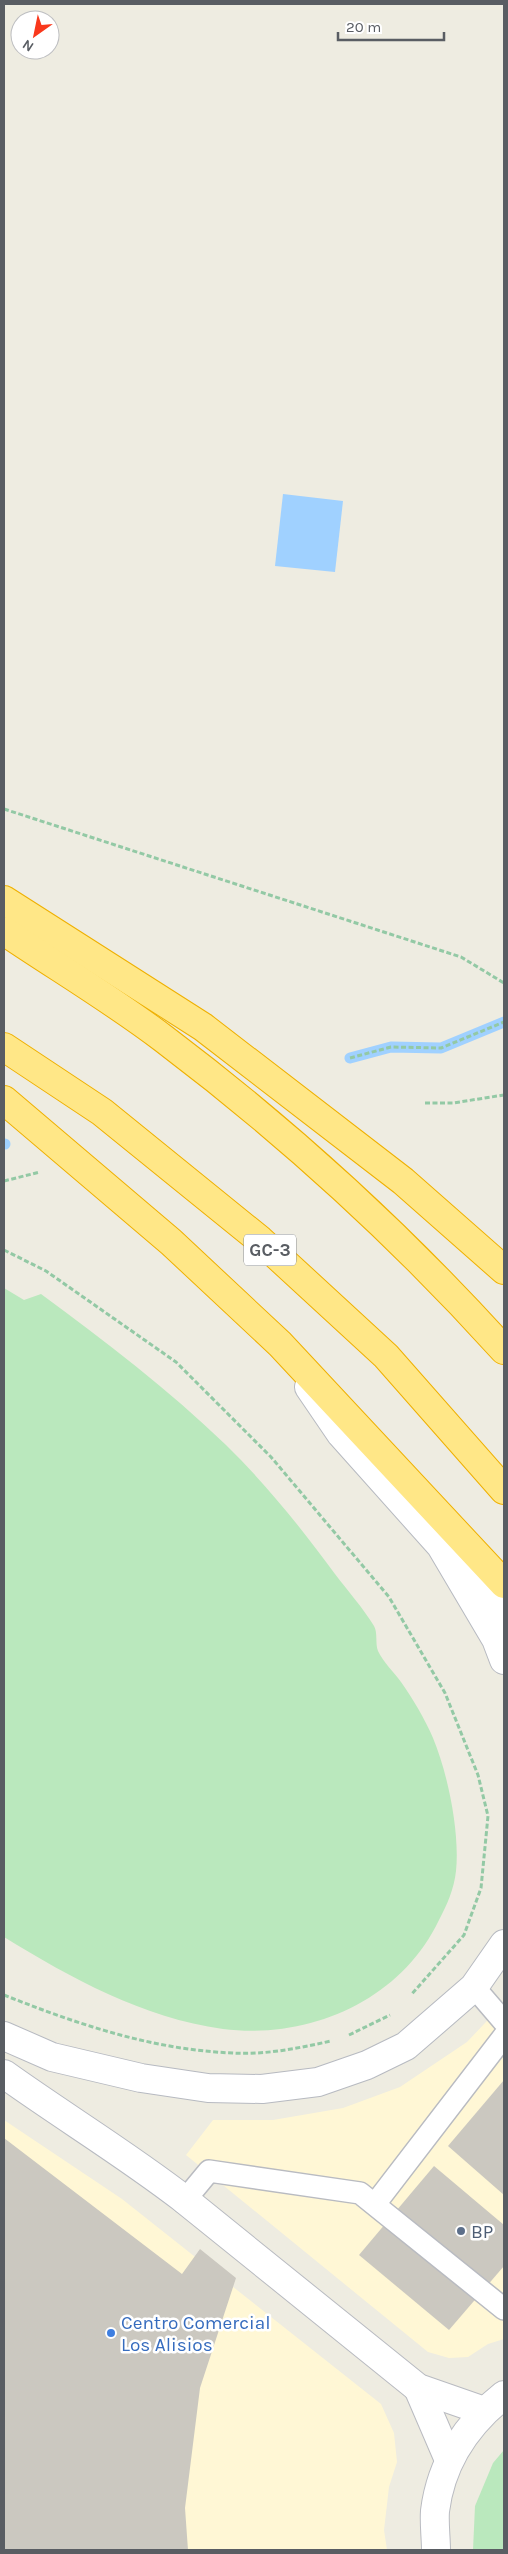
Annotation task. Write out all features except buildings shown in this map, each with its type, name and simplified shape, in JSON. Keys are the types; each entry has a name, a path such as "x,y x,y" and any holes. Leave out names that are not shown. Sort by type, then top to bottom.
{"highway":[{"path":"4,900 203,1027 403,1181 504,1270"},
{"path":"4,931 163,1038 321,1166 444,1283 504,1350"},
{"name":"GC-3","path":"4,1047 102,1112 260,1240 386,1356 504,1490"},
{"path":"4,1100 171,1242 280,1344 504,1584"}],"main road":[{"path":"280,1344 341,1434 504,1614"},
{"path":"441,1546 496,1639 504,1660"},
{"path":"4,2036 52,2057 141,2078 208,2088 262,2089 318,2082 367,2065 406,2046 474,1987 504,1944"},
{"path":"4,2074 73,2123 157,2178 418,2388 494,2403"},
{"path":"418,2388 449,2460"},
{"path":"436,2550 435,2512 449,2460 464,2434 494,2403"}],"lane":[{"path":"474,1987 504,2022"},
{"path":"375,2204 504,2036"},
{"path":"185,2200 209,2171 360,2193 504,2309"}],"path":[{"path":"4,809 461,957 504,983"},
{"path":"350,1058 391,1047 441,1048 504,1022"},
{"path":"425,1103 453,1103 504,1095"},
{"path":"4,1181 41,1172"},
{"path":"4,1250 46,1271 176,1362 271,1457 389,1597 445,1693 478,1776 488,1816 481,1888 464,1935 428,1979 407,2000"},
{"path":"4,1995 110,2033 165,2046 233,2053 292,2049 340,2039 393,2013"}],"shaded area":[{"path":"504,2003 504,2339 488,2344 468,2357 449,2358 428,2352 186,2155 213,2120 273,2120 343,2108 400,2087 467,2042"},
{"name":"Centro Comercial Los Alisios","path":"4,2120 122,2199 381,2404 394,2433 397,2462 389,2487 384,2530 387,2550 4,2550"}],"green space":[{"path":"4,1288 24,1300 41,1294 159,1385 241,1460 297,1524 365,1613 374,1626 377,1648 380,1655 401,1682 423,1716 438,1752 452,1804 457,1856 452,1890 442,1914 422,1948 401,1972 377,1993 349,2009 320,2020 288,2028 256,2031 223,2029 193,2024 136,2006 109,1994 55,1967 4,1937"},
{"path":"504,2450 504,2550 473,2550 475,2506 493,2463"}],"water":[{"path":"283,494 343,501 335,572 275,566"}],"waterway":[{"path":"350,1058 391,1047 441,1048 504,1022"}],"place":[{"name":"BP","path":"461,2231"},
{"name":"Centro Comercial Los Alisios","path":"111,2333"}]}
